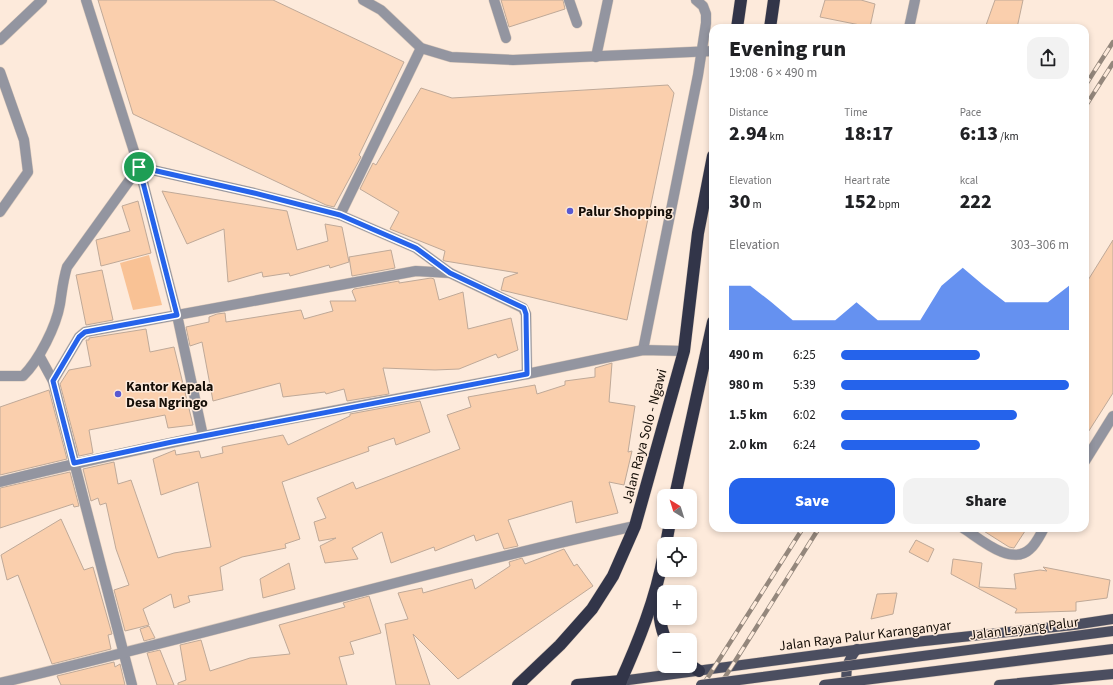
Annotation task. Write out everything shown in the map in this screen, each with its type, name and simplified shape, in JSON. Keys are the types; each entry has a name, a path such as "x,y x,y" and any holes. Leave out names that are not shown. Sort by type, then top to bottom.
{"highway":[{"path":"738,24 741,0"},
{"path":"771,24 774,0"},
{"name":"Jalan Raya Solo - Ngawi","path":"518,685 560,645 592,609 621,559 635,526 684,351 698,233 709,177"},
{"path":"677,489 709,340"},
{"path":"577,685 620,683 638,644 659,577"},
{"path":"660,577 658,605 663,633"}],"main road":[{"name":"Jalan Raya Palur Karanganyar","path":"697,668 1073,626 1113,619"},
{"name":"Jalan Layang Palur","path":"701,685 1113,631"},
{"path":"847,685 846,668 848,660 857,649"},
{"path":"824,685 1113,649"},
{"name":"Jalan Raya Palur Karanganyar","path":"620,683 669,673"},
{"path":"1000,685 1079,682 1113,674"}],"street":[{"path":"0,40 42,0"},
{"path":"86,0 139,167 177,315 203,436"},
{"path":"364,0 381,10 422,48 438,54 464,59 513,60 709,51"},
{"path":"494,0 506,38"},
{"path":"569,0 576,23"},
{"path":"596,57 608,0"},
{"path":"643,350 702,51 706,14 703,6 696,0"},
{"path":"910,24 915,0"},
{"path":"340,215 422,48"},
{"path":"0,72 24,140 28,172 0,212"},
{"path":"139,167 254,193 340,215 416,248 450,273 524,308 526,314 527,374"},
{"path":"0,376 24,376 40,357 58,312 62,282 67,267 139,167"},
{"path":"53,381 79,337 85,332 416,272 450,273"},
{"path":"0,482 74,463 203,436 527,374 643,350 684,351"},
{"path":"40,357 53,381 132,685"},
{"path":"1089,456 1109,432 1113,416"},
{"path":"0,683 124,654 257,618 522,551 635,526"},
{"path":"969,532 1002,553 1012,555 1021,554 1029,550 1041,532"}],"shaded area":[{"path":"149,255 162,305 133,310 120,263"}],"building":[{"path":"98,0 273,0 404,62 359,155 361,157 334,207 326,205 133,114"},
{"path":"501,0 563,0 565,9 509,27"},
{"path":"825,0 861,0 875,4 871,24 855,24 820,17"},
{"path":"995,0 1023,0 1018,24 986,24"},
{"path":"668,85 674,93 627,320 501,290 504,278 518,273 443,260 445,251 390,229 399,212 360,189 373,163 376,165 421,88 452,98"},
{"path":"162,191 287,211 297,250 328,241 325,224 342,227 349,262 330,268 329,265 290,276 289,273 263,277 262,272 228,282 224,229 187,244"},
{"path":"138,201 151,253 101,266 96,240 130,231 122,206"},
{"path":"1113,240 1113,393 1089,431 1089,279"},
{"path":"391,250 395,268 352,276 349,257"},
{"path":"102,270 113,320 86,325 76,275"},
{"path":"431,278 434,279 439,300 463,292 468,329 511,318 518,350 498,358 496,354 459,369 435,370 383,368 389,394 347,401 344,389 326,394 325,392 283,397 280,383 213,401 202,342 190,346 186,327 209,322 209,317 217,314 225,313 226,322 301,310 304,319 333,311 330,301 356,301 352,291 354,289 399,281 399,283"},
{"path":"146,329 150,352 174,347 193,425 168,428 165,415 89,430 93,453 79,456 60,384 69,370 91,366 86,340 89,340 89,338"},
{"path":"612,363 609,402 635,406 628,452 632,451 624,485 609,482 618,513 576,523 572,501 508,520 518,546 504,549 498,533 476,541 474,535 435,551 434,547 391,563 382,532 352,548 358,559 325,563 320,546 336,538 319,541 314,522 326,518 317,498 353,482 356,489 460,449 447,415 471,407 468,397 535,385 537,394 565,385 565,381 595,377 595,368"},
{"path":"49,390 67,459 0,475 0,407"},
{"path":"420,401 430,432 396,445 394,438 368,447 369,451 282,482 300,539 285,544 286,548 242,557 220,567 223,590 188,596 190,602 174,608 171,594 143,609 149,625 125,631 114,590 129,585 116,549 106,503 100,505 98,498 91,501 83,469 114,462 118,484 131,480 158,558 174,553 211,547 198,482 161,495 153,459 175,450 176,455 199,451 201,458 223,453 222,447 283,435 288,445 350,416 350,414"},
{"path":"70,472 79,506 74,507 73,504 0,528 0,488"},
{"path":"61,519 84,570 93,567 112,634 108,635 111,649 52,664 18,575 7,580 1,555"},
{"path":"985,532 1024,532 1014,548 1009,547"},
{"path":"916,540 934,549 928,562 909,552"},
{"path":"564,549 574,566 577,564 593,586 458,679 413,634 430,685 396,685 385,624 408,619 398,593 422,588 423,593 472,579 475,589 510,566 509,562 522,558 525,564"},
{"path":"953,559 982,563 979,587 1016,589 1014,574 1040,570 1047,571 1043,567 1110,580 1107,598 1076,602 1076,611 1015,613 1017,609 951,574"},
{"path":"289,563 295,589 263,598 260,579"},
{"path":"897,593 893,614 871,619 877,594"},
{"path":"369,596 381,633 350,642 354,654 339,657 347,685 178,685 178,683 186,680 180,645 201,640 210,671 250,658 290,654 279,625 345,607 343,603"},
{"path":"149,626 155,638 144,641 140,629"},
{"path":"160,650 174,685 157,685 147,653"},
{"path":"114,662 115,667 120,664 125,685 61,685 57,676"}],"railway":[{"path":"1089,80 1113,42"},
{"path":"1089,101 1113,63"},
{"path":"703,685 800,532"},
{"path":"720,685 816,532"}],"place":[{"name":"Palur Shopping","path":"570,211"},
{"name":"Kantor Kepala Desa Ngringo","path":"118,394"}],"route":[{"path":"139,167 254,193 340,215 416,248 450,273 524,308 526,314 527,374 172,442 74,463 53,381 79,337 85,332 177,315 139,167"}]}
